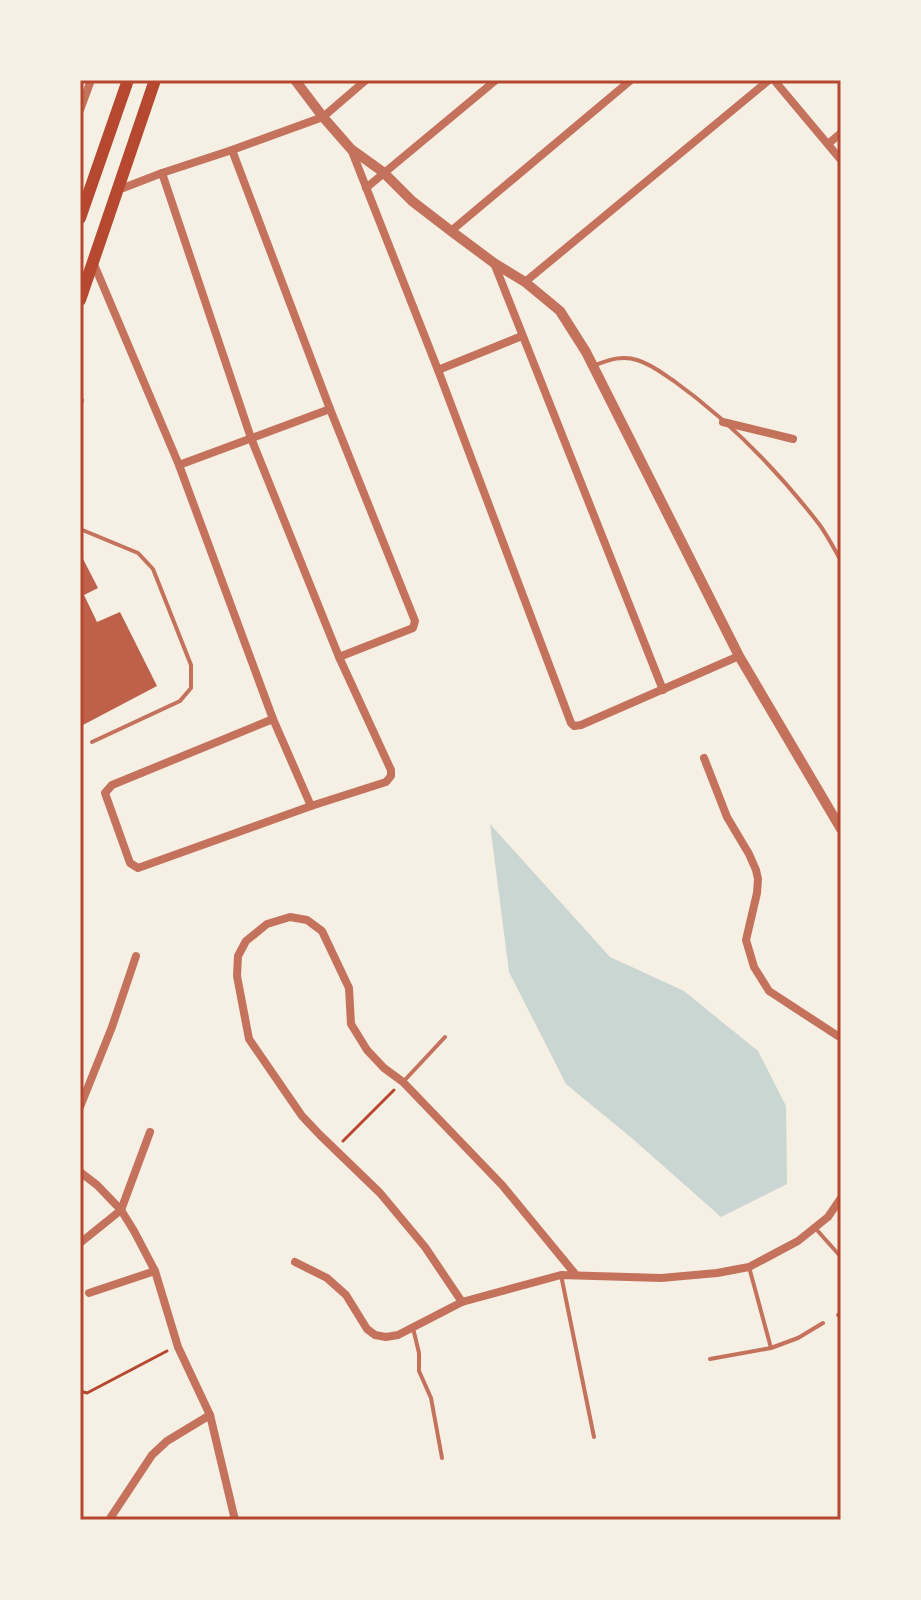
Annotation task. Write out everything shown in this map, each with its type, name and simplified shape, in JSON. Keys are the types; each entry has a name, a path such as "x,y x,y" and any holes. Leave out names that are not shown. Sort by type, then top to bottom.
{"main road":[{"path":"80,218 128,80"},
{"path":"80,300 155,80"}],"street":[{"path":"80,110 91,80"},
{"path":"295,80 351,149 383,172 412,201 560,311 593,366 739,656 841,829"},
{"path":"118,190 323,117 366,80"},
{"path":"366,188 496,80"},
{"path":"451,231 631,80"},
{"path":"525,282 771,80 841,160"},
{"path":"828,144 841,133"},
{"path":"351,149 571,723 581,725 739,656"},
{"path":"232,150 330,409 415,621 413,628 339,657"},
{"path":"162,173 251,438 339,657 391,770 391,776 386,782 138,868 133,866 105,793 107,789 273,719"},
{"path":"93,262 179,465 273,719 311,806"},
{"path":"494,263 663,690"},
{"path":"438,370 522,336"},
{"path":"179,465 330,409"},
{"path":"723,422 793,439"},
{"path":"704,758 727,817 756,870 757,893 746,940 754,967 769,991 840,1035"},
{"path":"462,1302 425,1247 380,1193 302,1116 249,1039 237,976 238,956 246,941 267,924 290,917 307,920 322,931 349,988 351,1024 359,1040 502,1185 576,1275"},
{"path":"80,1107 136,956"},
{"path":"80,1243 121,1210 150,1132"},
{"path":"80,1172 121,1210 155,1271 178,1345 210,1415 235,1520"},
{"path":"295,1262 327,1278 346,1295 367,1329 375,1335 386,1337 398,1335 462,1302 561,1275 661,1278 749,1267 781,1252 815,1228 828,1217 841,1198"},
{"path":"89,1293 155,1271"},
{"path":"109,1520 152,1455 167,1441 210,1415"}],"lane":[{"path":"593,366 616,358 635,359 653,366 693,395 781,480 820,526 841,561"},
{"path":"80,529 138,553 153,569 191,665 191,688 180,701 92,742"},
{"path":"403,1082 445,1037"},
{"path":"815,1228 841,1257"},
{"path":"749,1267 771,1348"},
{"path":"561,1275 594,1437"},
{"path":"710,1359 771,1348 798,1338 823,1323"},
{"path":"412,1327 419,1353 419,1371 431,1398 442,1458"}],"path":[{"path":"334,1149 403,1082"},
{"path":"80,1391 87,1393 178,1345"}],"shaded area":[{"path":"490,824 610,957 684,991 758,1051 786,1106 787,1184 721,1217 566,1084 509,972"}],"building":[{"path":"80,553 98,588 84,595 97,622 120,612 157,686 81,726"}]}
